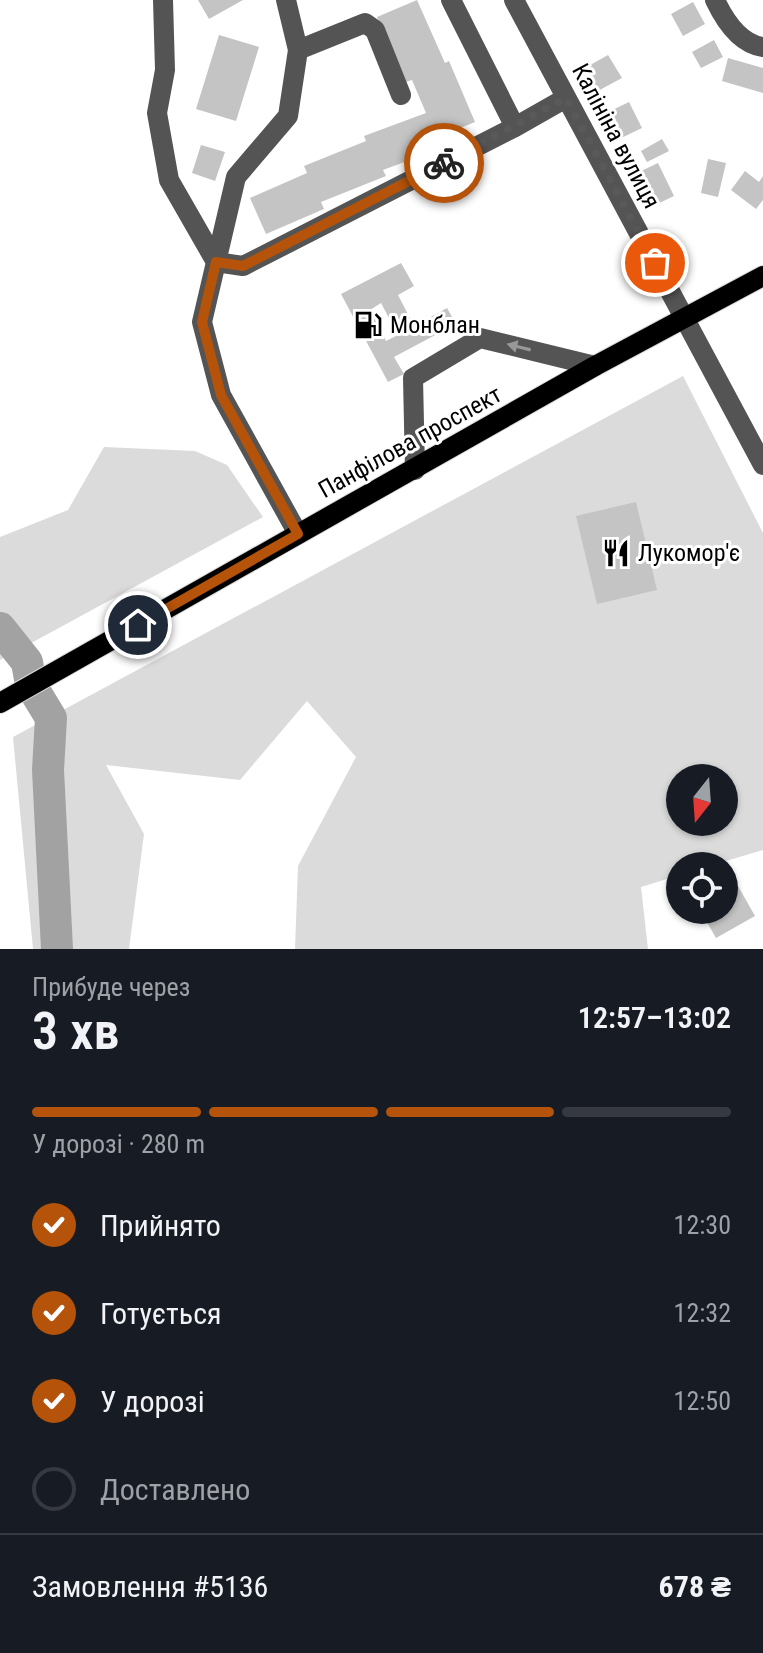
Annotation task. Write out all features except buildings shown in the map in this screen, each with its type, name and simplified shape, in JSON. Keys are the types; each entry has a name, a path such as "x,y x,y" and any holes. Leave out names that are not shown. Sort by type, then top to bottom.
{"main road":[{"name":"Панфілова проспект","path":"0,703 595,366 763,276"}],"street":[{"path":"163,0 165,70 157,113 169,180 216,262"},
{"path":"286,0 298,50 288,116 236,177 202,322 221,395 298,534"},
{"path":"451,0 515,127"},
{"name":"Калініна вулиця","path":"514,0 763,465"},
{"path":"715,0 726,23 753,46 763,47"},
{"path":"298,50 365,23 375,30 401,95"},
{"path":"216,262 243,266 566,98"},
{"path":"415,470 413,378 480,338 595,366"}],"shaded area":[{"path":"683,376 763,533 763,850 738,857 738,852 666,852 666,879 641,887 648,949 295,949 298,866 356,757 307,701 240,780 106,765 144,834 129,949 33,949 13,737"},
{"path":"104,447 195,451 227,465 263,517 0,660 0,537 68,510"}],"waterway":[{"path":"0,628 27,662 31,685 51,718 48,770 57,949"}],"way so far":[{"path":"444,163 566,98 655,263"}],"place":[{"name":"Монблан","path":"368,325"},
{"name":"Лукомор'є","path":"616,553"}],"route":[{"path":"138,625 298,534 221,395 202,322 216,262 243,266 444,163"}]}
